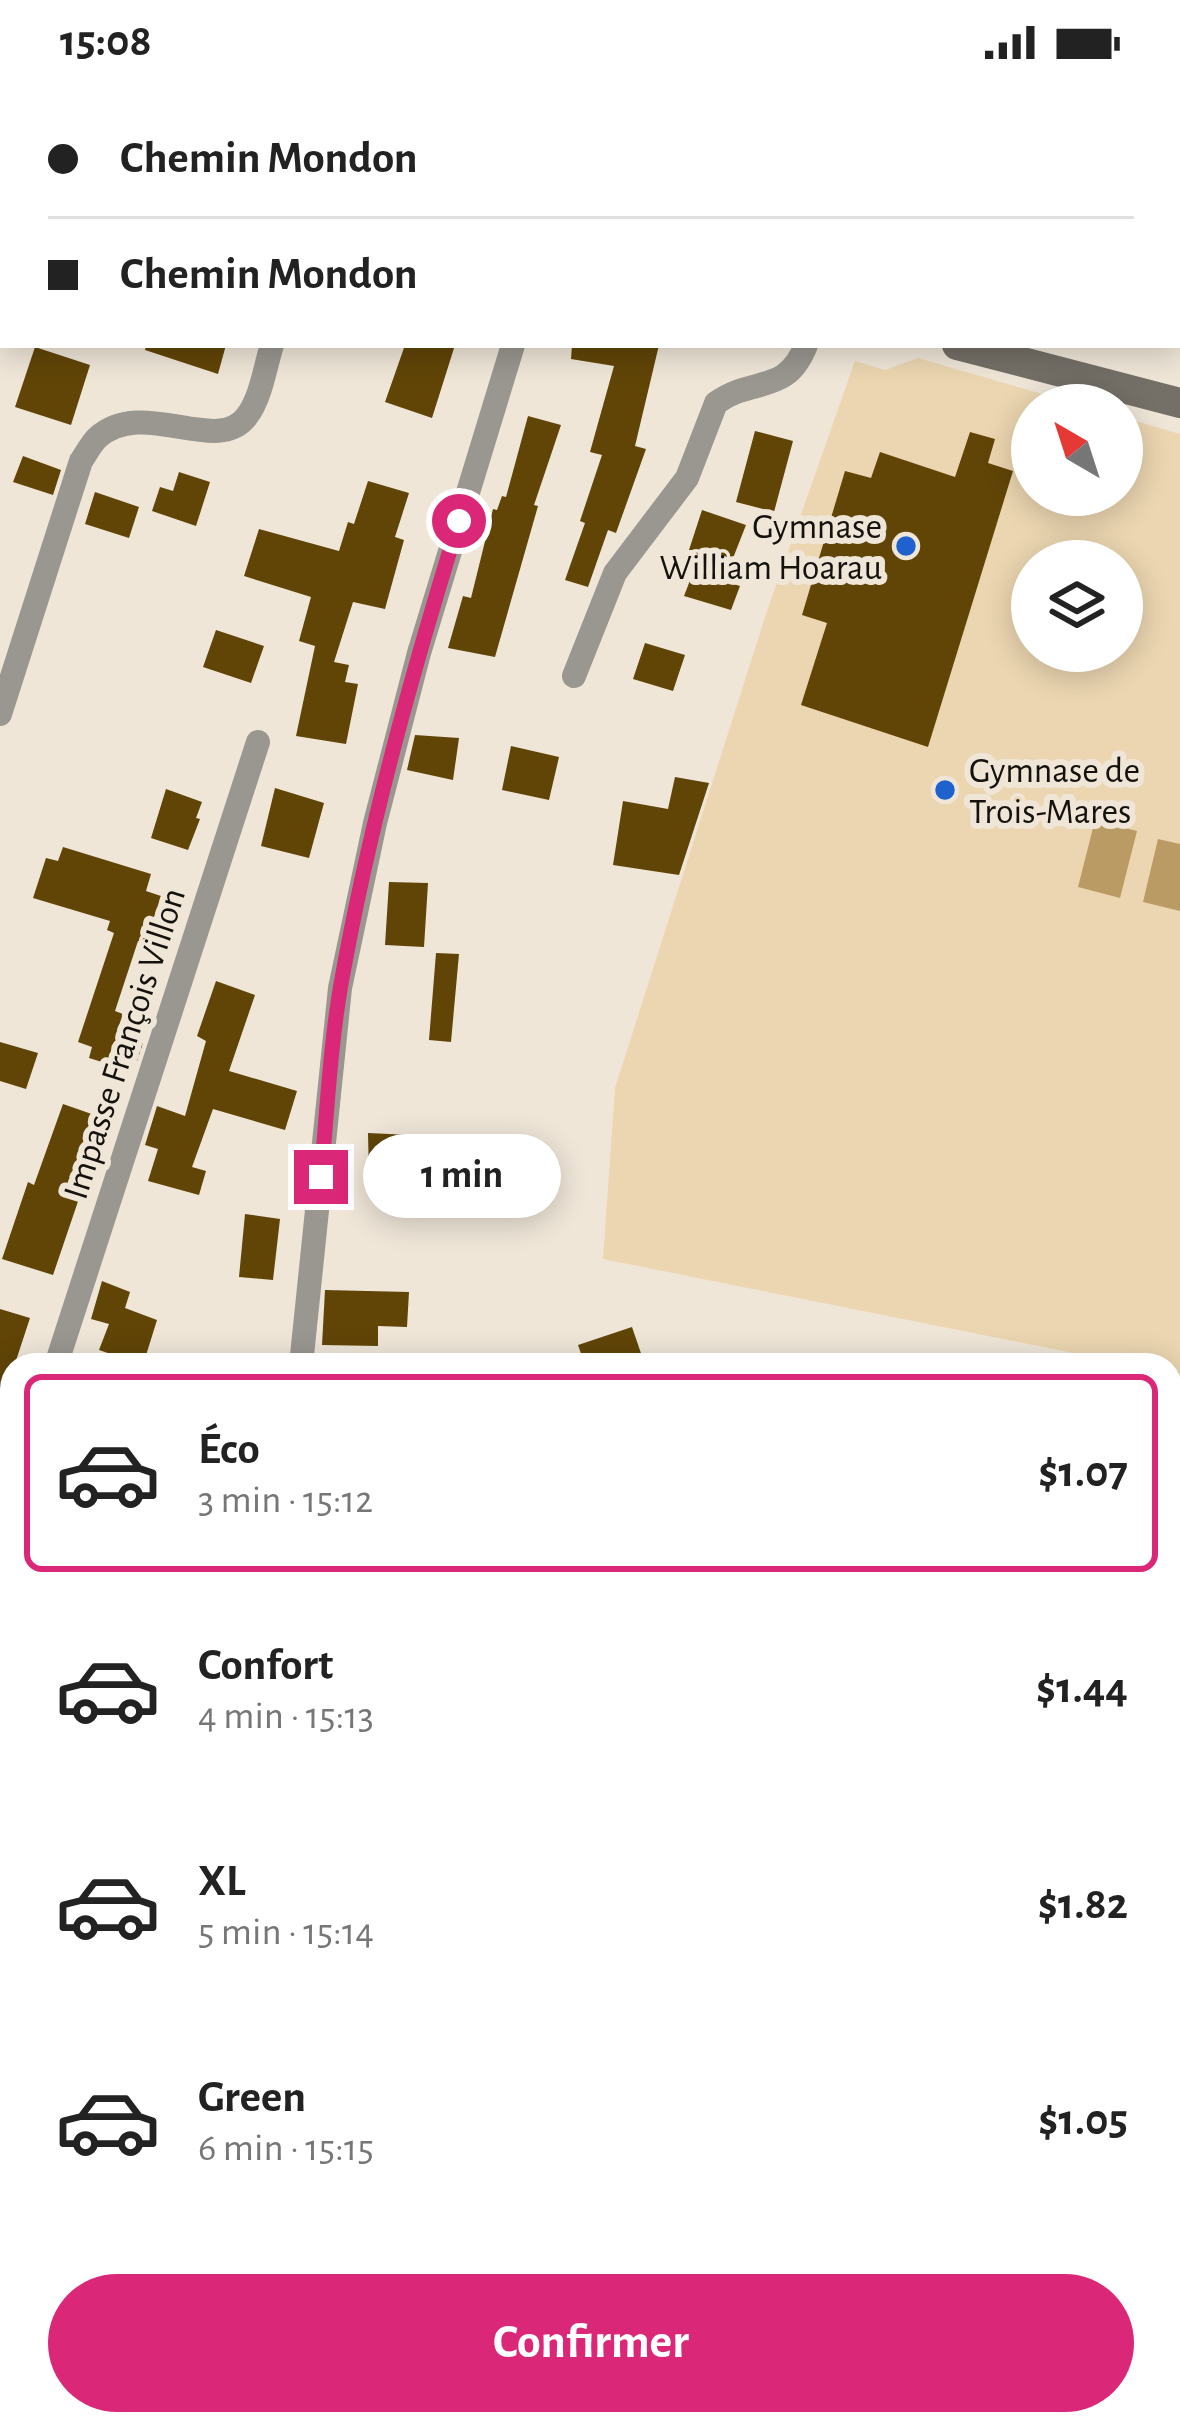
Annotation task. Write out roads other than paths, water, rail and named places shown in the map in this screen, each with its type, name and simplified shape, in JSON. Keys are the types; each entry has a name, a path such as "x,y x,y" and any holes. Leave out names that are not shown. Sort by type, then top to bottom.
{"main road":[{"path":"970,348 1178,397"}],"street":[{"path":"0,714 81,461 89,449 98,437 122,424 145,420 224,432 238,426 251,411 271,348"},
{"path":"302,1353 338,1012 374,823 419,652 512,348"},
{"path":"574,676 615,573 687,478 716,403 788,377 805,348"},
{"name":"Impasse François Villon","path":"60,1353 258,742"}],"place":[{"name":"Gymnase William Hoarau","path":"906,546"},
{"name":"Gymnase de Trois-Mares","path":"945,790"}]}
